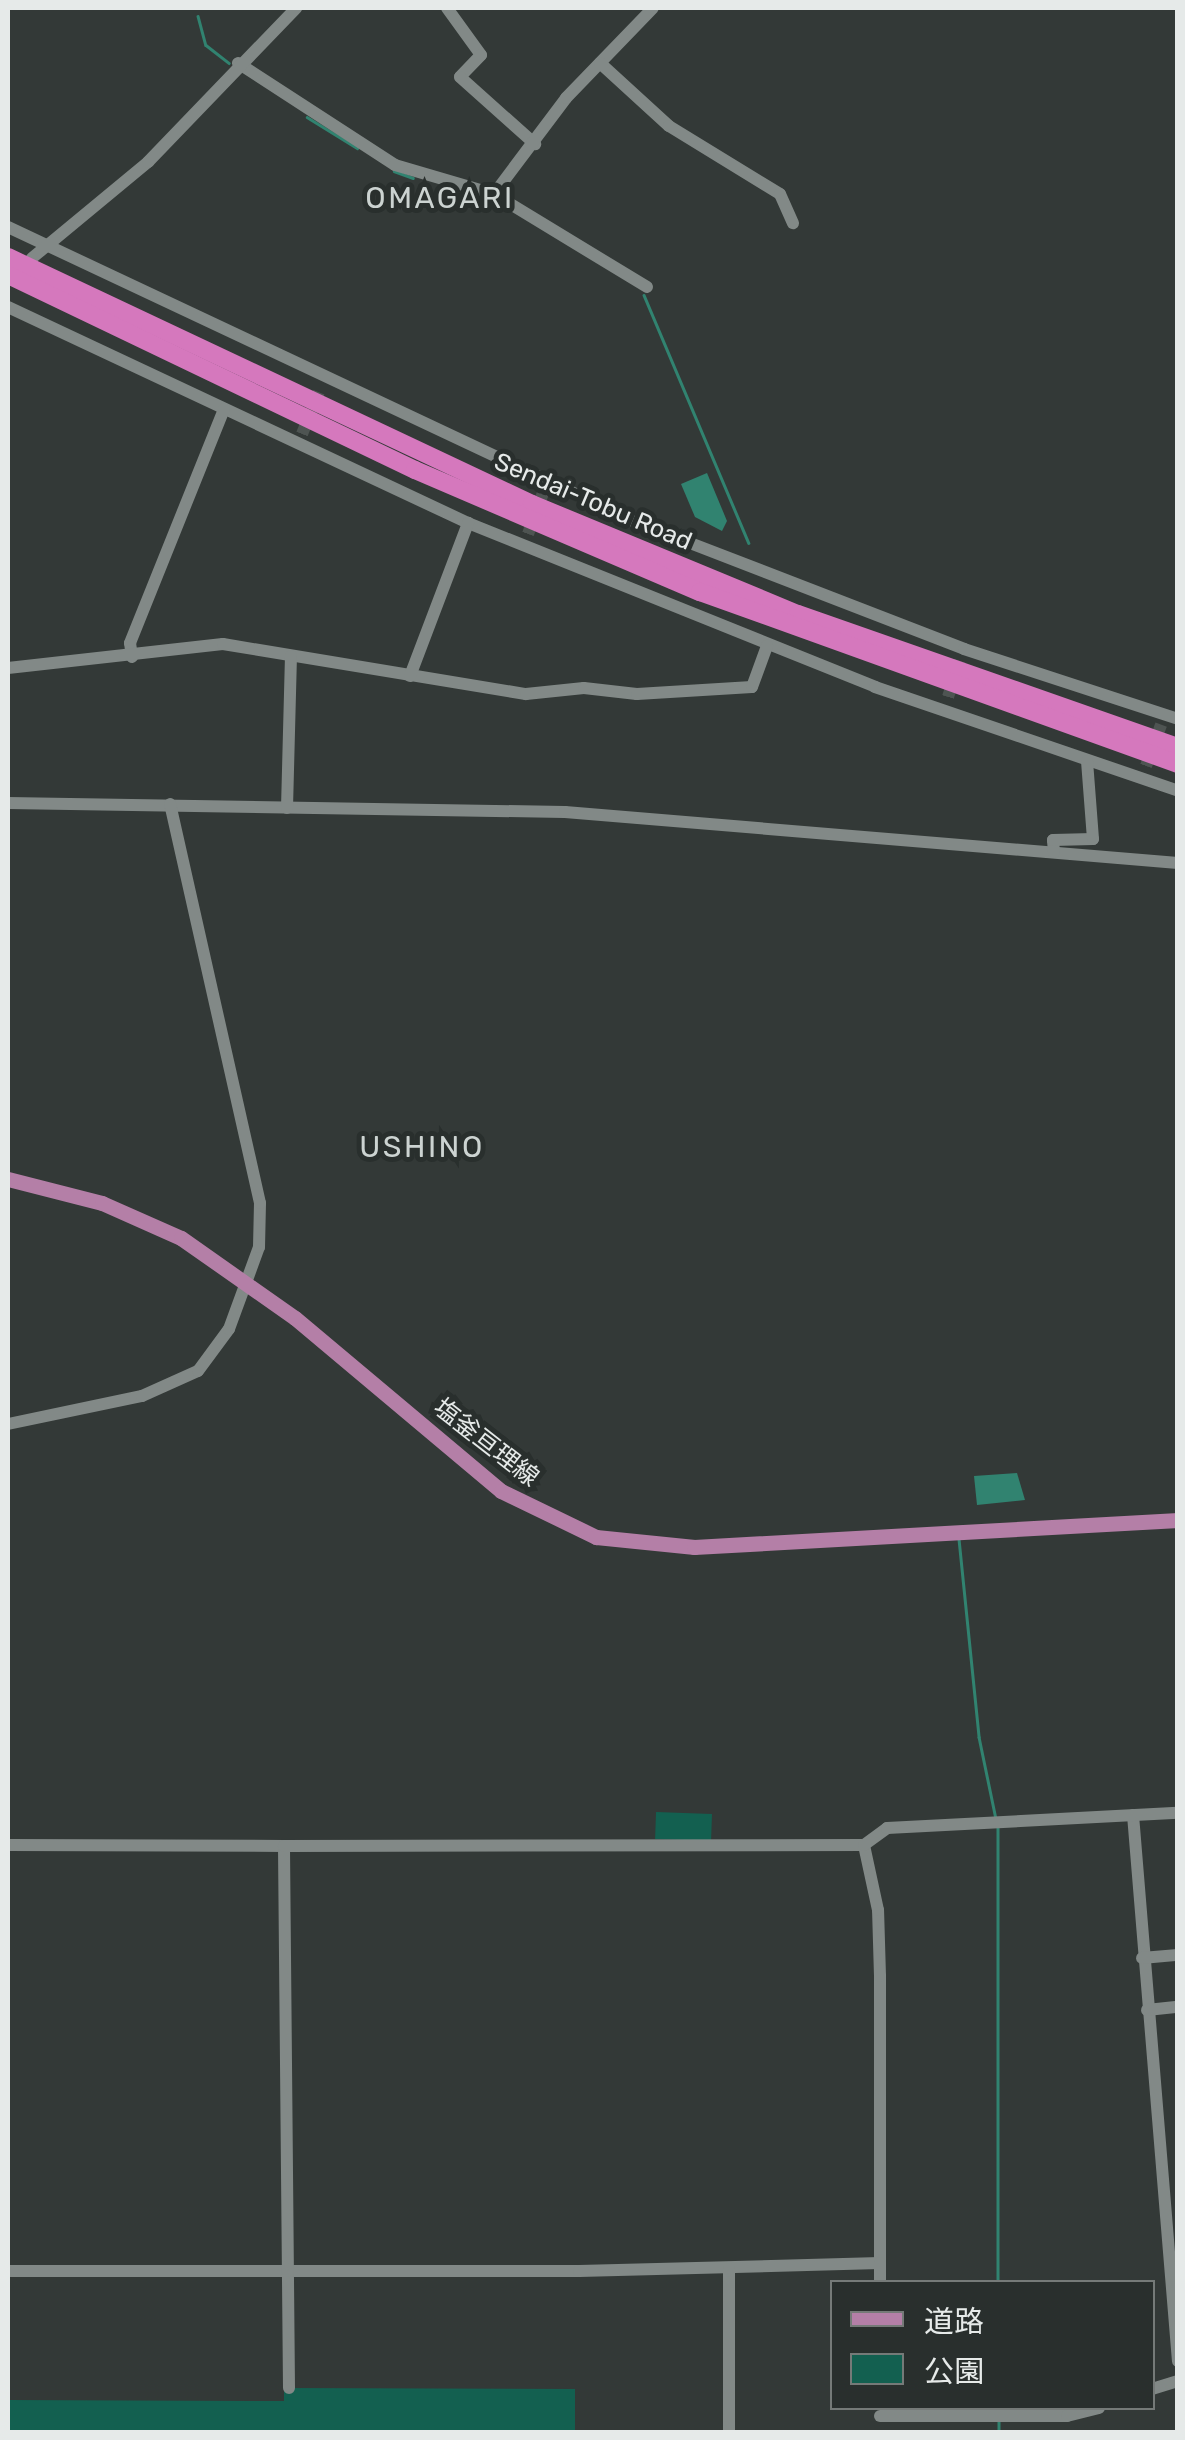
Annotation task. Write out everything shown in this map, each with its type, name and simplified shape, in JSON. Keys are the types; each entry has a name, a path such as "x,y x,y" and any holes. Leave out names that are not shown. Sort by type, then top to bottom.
{"highway":[{"name":"Sendai-Tobu Road","path":"8,257 550,512 815,620 1178,747"},
{"name":"Sendai-Tobu Road","path":"8,275 398,462 648,570 872,659 1178,764"}],"main road":[{"name":"塩釜亘理線","path":"8,1179 127,1213 181,1238 248,1281 500,1490 596,1537 694,1547 1178,1520"}],"street":[{"path":"32,258 148,162 238,63 296,8"},
{"path":"446,8 481,55 460,76 534,144"},
{"path":"628,8 647,12"},
{"path":"494,194 600,63 647,12"},
{"path":"238,63 395,164 494,194 647,287"},
{"path":"600,63 669,126 780,194 793,224"},
{"path":"8,226 545,488 962,655 1168,720"},
{"path":"8,307 224,409 300,439 468,523 526,540 766,646 946,704 1087,762 1144,772 1178,791"},
{"path":"319,392 324,378"},
{"path":"132,657 130,643 224,409"},
{"path":"410,676 468,523"},
{"path":"8,668 223,644 526,694 752,688 766,646"},
{"path":"287,808 291,656"},
{"path":"1054,852 1053,840 1092,839 1087,762"},
{"path":"8,802 565,812 1178,862"},
{"path":"8,1424 176,1384 215,1354 248,1281 262,1234 260,1203 170,804"},
{"path":"8,1845 864,1845 888,1828 1178,1813"},
{"path":"1133,1815 1178,2360"},
{"path":"864,1845 879,1943 880,2280"},
{"path":"284,1846 289,2388"},
{"path":"1142,1958 1178,1955"},
{"path":"1147,2010 1178,2007"},
{"path":"8,2271 729,2269 880,2263"},
{"path":"729,2269 729,2432"},
{"path":"880,2432 880,2412 1067,2416 1092,2410"}],"green space":[{"path":"656,1812 712,1814 711,1841 655,1839"},
{"path":"284,2388 575,2389 575,2432 8,2432 8,2400 284,2401"}],"shaded area":[{"path":"707,473 727,521 722,531 695,517 681,484"},
{"path":"1017,1473 1025,1500 977,1505 974,1476"}],"waterway":[{"path":"198,16 206,45 229,63"},
{"path":"307,117 357,148"},
{"path":"394,171 413,178"},
{"path":"644,295 749,543"},
{"path":"959,1539 979,1737 996,1819"},
{"path":"998,1826 998,2280"},
{"path":"999,2419 999,2432"}],"tunnel":[{"path":"302,434 319,392"},
{"path":"528,534 543,493"},
{"path":"948,697 960,661"},
{"path":"1146,766 1161,725"}],"district":[{"name":"OMAGARI","path":"440,198"},
{"name":"USHINO","path":"422,1147"}]}
